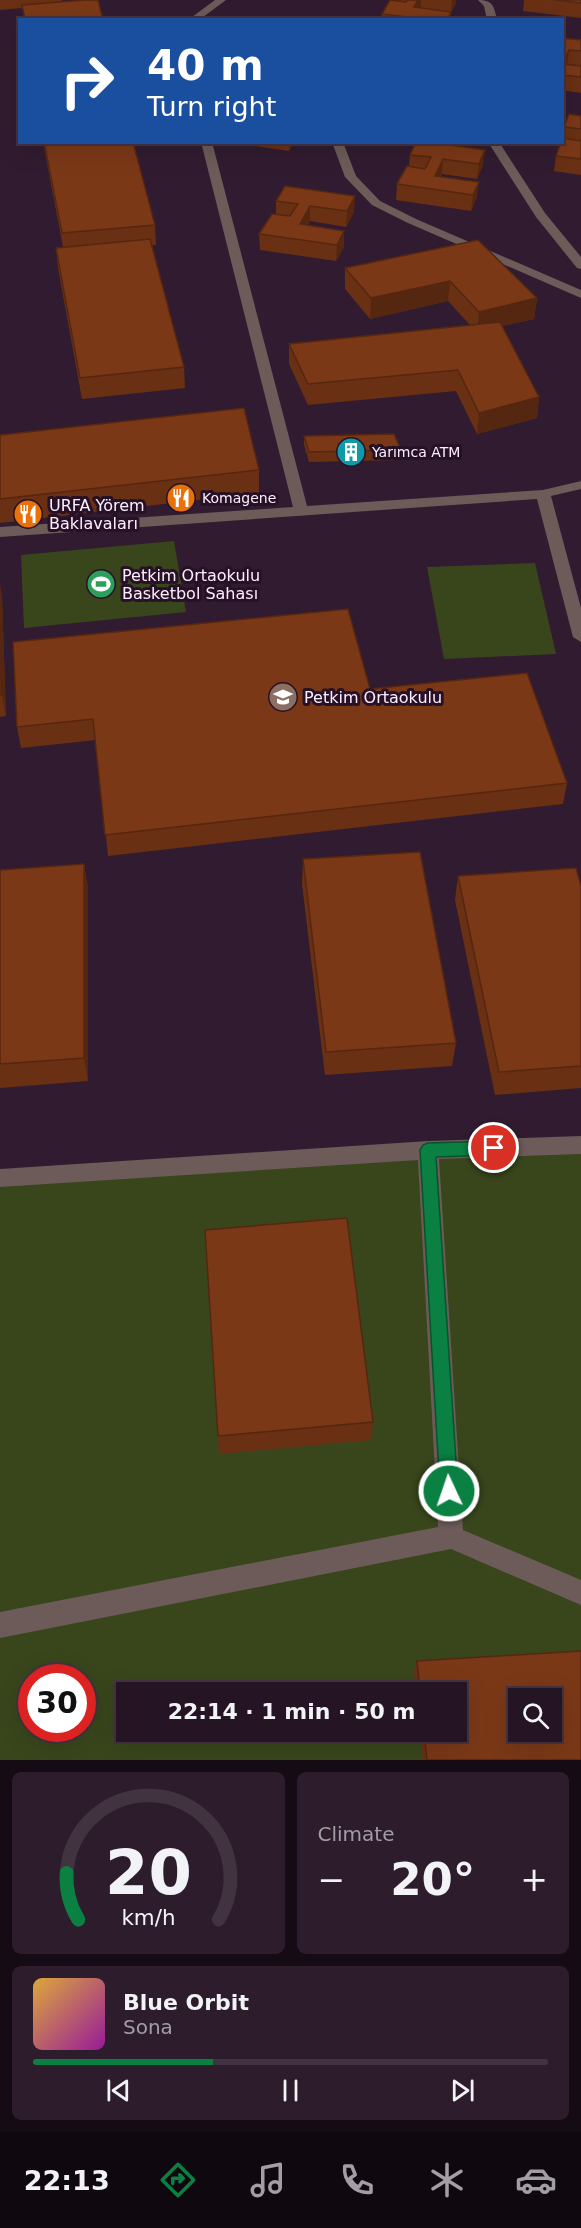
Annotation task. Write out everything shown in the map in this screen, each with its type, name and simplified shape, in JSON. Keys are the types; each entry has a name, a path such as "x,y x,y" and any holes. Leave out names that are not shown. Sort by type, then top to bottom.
{"street":[{"path":"195,18 220,0"},
{"path":"483,0 489,5 492,18"},
{"path":"207,144 301,509"},
{"path":"338,144 351,177 376,203 412,221 581,294"},
{"path":"494,144 540,215 581,265"},
{"path":"0,532 301,509 543,494 581,485"},
{"path":"543,494 581,637"},
{"path":"0,1178 428,1150 581,1146"},
{"path":"428,1150 451,1537"},
{"path":"0,1625 451,1537 581,1593"}],"green space":[{"name":"Petkim Ortaokulu Basketbol Sahası","path":"174,541 186,612 24,628 21,555"},
{"path":"535,563 556,654 444,659 427,567"},
{"path":"581,1145 581,1760 0,1760 0,1178"}],"building":[{"path":"98,0 102,18 25,18 22,5"},
{"path":"390,0 406,2 407,0 418,0 414,7 451,12 448,18 415,18 382,14"},
{"path":"554,0 581,0 581,3"},
{"path":"564,38 581,40 581,51 569,50 564,62"},
{"path":"564,64 581,66 581,77 564,75"},
{"path":"569,114 581,116 581,129 564,127"},
{"path":"564,138 581,141 581,159 556,156 560,144 564,144"},
{"path":"44,144 134,144 155,225 62,233"},
{"path":"415,144 443,144 485,150 479,164 443,159 435,176 479,182 473,195 397,184 407,166 425,169 431,157 410,155"},
{"path":"285,186 355,196 347,211 310,206 300,224 344,231 337,245 259,234 272,214 290,216 298,204 276,201"},
{"path":"150,239 184,367 80,378 56,248"},
{"path":"478,240 537,298 479,312 450,281 371,298 345,268"},
{"path":"500,322 539,397 479,413 458,370 308,384 289,344"},
{"path":"244,408 259,470 0,499 0,435"},
{"path":"394,434 401,450 309,452 304,436"},
{"name":"Petkim Ortaokulu","path":"348,609 370,689 527,673 567,783 105,835 93,719 17,727 13,642"},
{"path":"0,625 2,695 0,695"},
{"path":"420,852 456,1043 326,1052 303,859"},
{"path":"84,864 84,1058 0,1064 0,870"},
{"path":"576,868 581,886 581,1066 499,1072 458,876"},
{"path":"347,1218 373,1422 218,1436 205,1230"},
{"path":"581,1651 581,1760 427,1760 425,1742 467,1742 467,1682 419,1682 417,1661"}],"place":[{"name":"Yarımca ATM","path":"351,452"},
{"name":"Komagene","path":"181,498"},
{"name":"URFA Yörem Baklavaları","path":"28,514"},
{"name":"Petkim Ortaokulu Basketbol Sahası","path":"101,584"},
{"name":"Petkim Ortaokulu","path":"283,697"}],"route":[{"path":"449,1491 428,1150 494,1148"}]}
